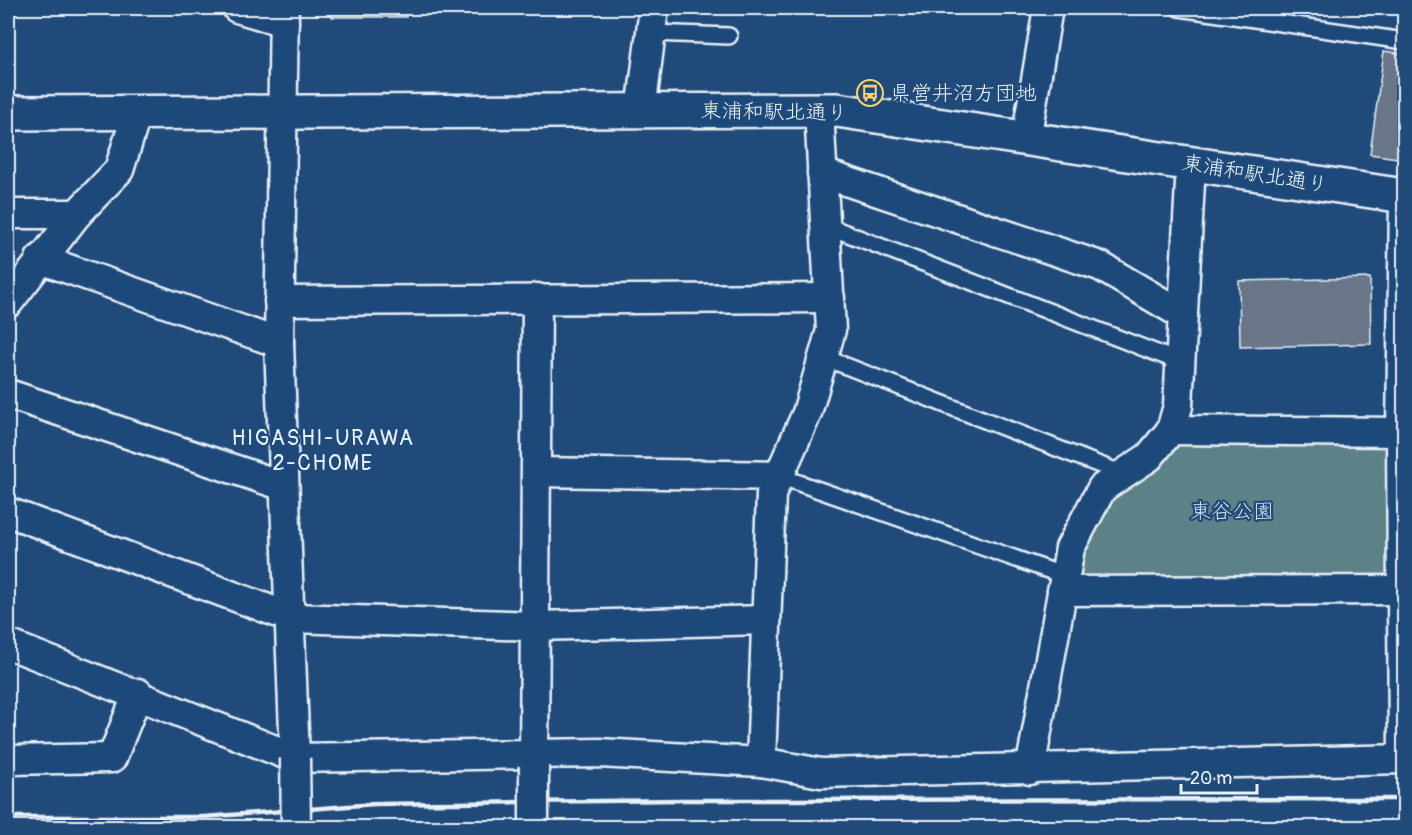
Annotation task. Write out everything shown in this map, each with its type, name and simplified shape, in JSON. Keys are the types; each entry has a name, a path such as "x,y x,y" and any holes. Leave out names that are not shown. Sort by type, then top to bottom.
{"street":[{"path":"237,8 284,15 279,343 292,618 296,828"},
{"path":"1026,140 1048,8"},
{"path":"641,111 653,20"},
{"path":"761,762 771,494 807,413 831,330 819,110"},
{"name":"東浦和駅北通り","path":"8,113 837,110 1404,196"},
{"path":"8,303 77,214 119,170 137,113"},
{"path":"1030,770 1070,548 1102,488 1149,457 1171,430 1178,406 1191,164"},
{"path":"822,173 1100,266 1183,315"},
{"path":"8,644 138,693 295,758 534,760 599,753 761,762 821,773 1030,770 1404,759 1401,432 1404,196"},
{"path":"8,214 77,214"},
{"path":"40,259 279,343"},
{"path":"534,828 537,298"},
{"path":"279,301 830,298"},
{"path":"8,393 284,486"},
{"path":"1171,430 1401,432"},
{"path":"537,472 779,476"},
{"path":"8,512 292,618 536,626 766,620"},
{"path":"1064,583 1404,590"},
{"path":"8,760 112,758 138,693"}],"lane":[{"path":"1179,8 1404,41"},
{"path":"653,20 729,36"},
{"path":"825,225 1180,362"},
{"path":"824,357 1123,474"},
{"path":"779,476 1064,583"}],"green space":[{"name":"東谷公園","path":"1182,439 1382,441 1391,451 1391,573 1384,579 1082,582 1074,572 1101,507"}],"building":[{"path":"332,8 406,8 406,17 332,17"},
{"path":"1384,51 1404,54 1404,159 1370,154"},
{"path":"1370,278 1371,344 1240,347 1239,281"}],"railway":[{"path":"8,817 204,817 375,804 682,800 1404,799"}],"place":[{"name":"県営井沼方団地","path":"870,93"}],"district":[{"name":"HIGASHI-URAWA 2-CHOME","path":"323,450"}]}
